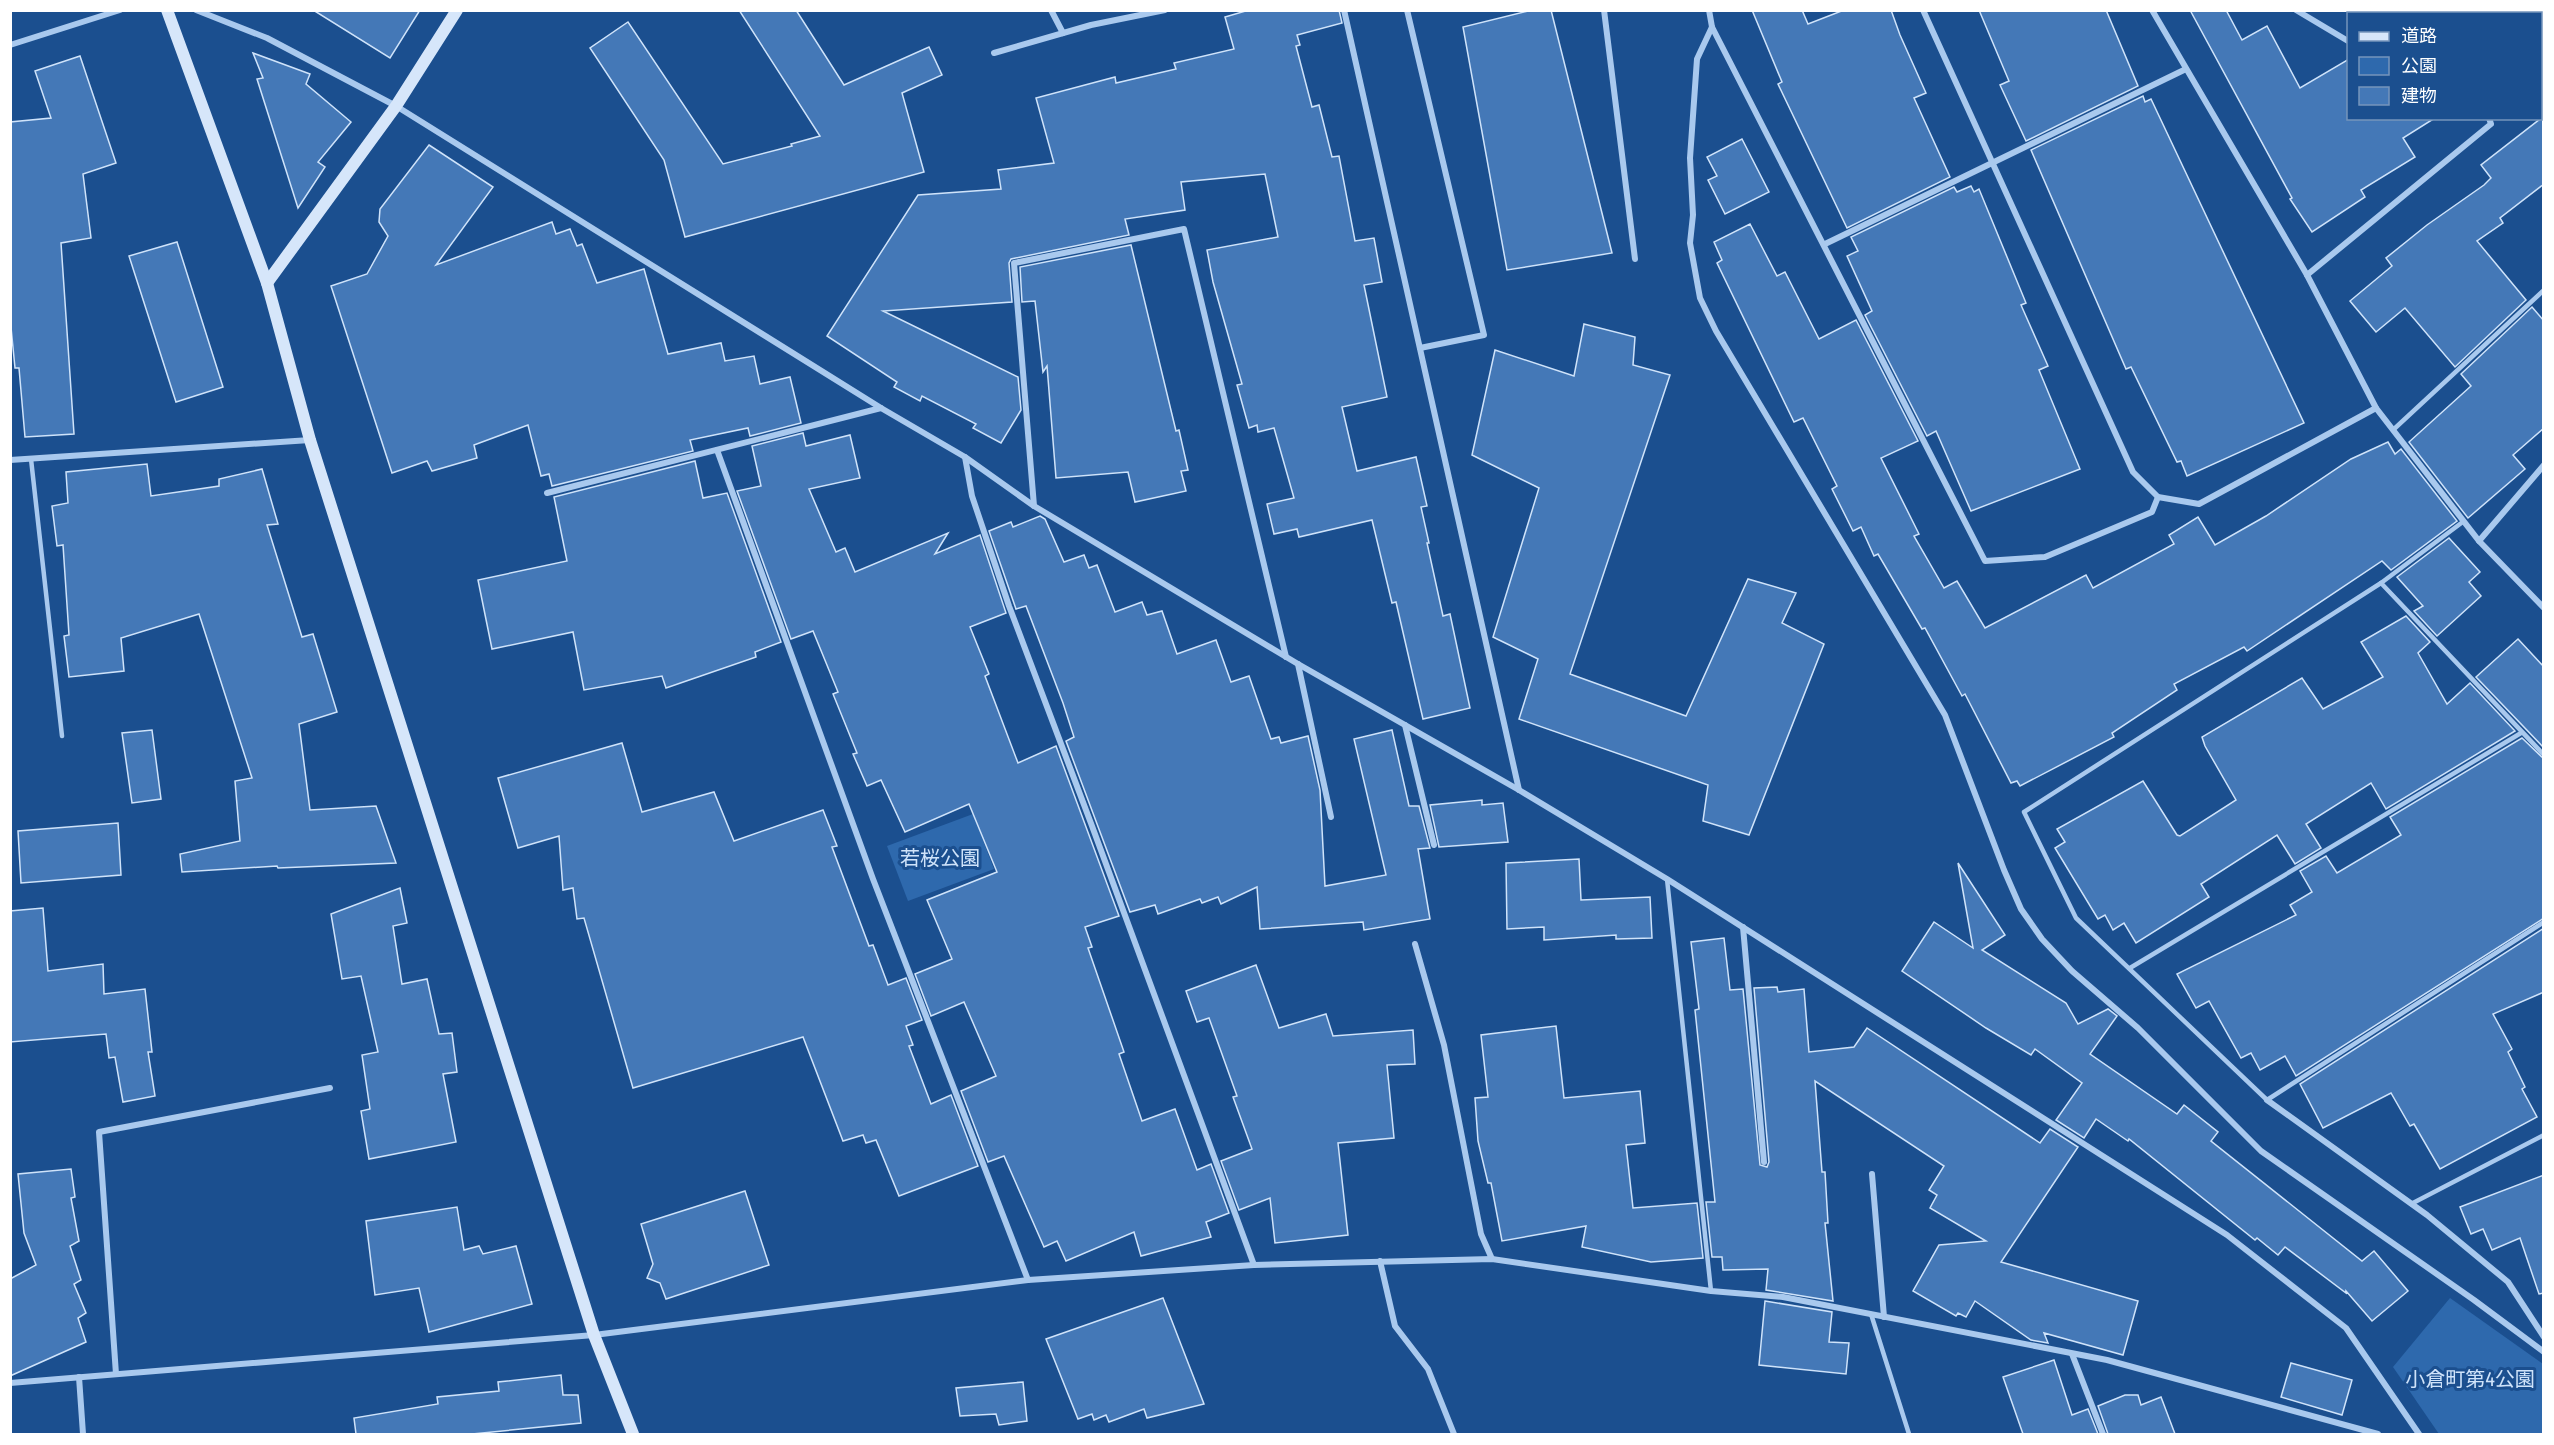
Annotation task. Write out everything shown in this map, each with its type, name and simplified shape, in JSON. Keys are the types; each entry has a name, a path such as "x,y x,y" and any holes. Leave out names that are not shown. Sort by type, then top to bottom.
{"street":[{"path":"10,45 120,10"},
{"path":"167,10 267,283 310,440 594,1335 633,1434"},
{"path":"196,10 267,38 396,106 881,408 965,457 1034,506 1286,657 1519,790 1667,879 2227,1235 2346,1328 2419,1434"},
{"path":"267,283 396,106 457,10"},
{"path":"1051,10 1063,33"},
{"path":"994,53 1063,33 1165,10"},
{"path":"1344,10 1519,790"},
{"path":"1407,10 1484,335 1420,348"},
{"path":"1604,10 1635,259"},
{"path":"1709,10 1713,27 1985,561 2045,557 2152,512 2158,497"},
{"path":"1923,10 2133,472 2158,497 2199,504 2376,408"},
{"path":"2152,10 2307,275 2376,408 2479,541 2544,608"},
{"path":"2296,10 2347,40"},
{"path":"1713,27 1697,59 1690,158 1693,215 1690,243 1700,298 1716,331 1945,715 2021,909 2042,939 2072,971 2138,1028 2261,1150 2544,1352"},
{"path":"1825,244 2186,69"},
{"path":"2307,275 2491,124 2490,120"},
{"path":"1034,506 1014,263 1184,229 1286,657"},
{"path":"548,493 881,408"},
{"path":"10,460 310,440"},
{"path":"717,450 873,879 1028,1280"},
{"path":"965,457 972,496 1009,606 1254,1265"},
{"path":"2479,541 2544,465"},
{"path":"1298,664 1331,817"},
{"path":"1405,725 1434,844"},
{"path":"1743,927 1764,1162"},
{"path":"1415,944 1444,1045 1481,1234 1492,1259"},
{"path":"116,1374 99,1132 330,1088"},
{"path":"2267,1100 2411,1204 2508,1282 2541,1324 2544,1337"},
{"path":"1872,1174 1884,1317"},
{"path":"10,1383 594,1335 1028,1280 1254,1265 1492,1259 1711,1291 1783,1297 2107,1360 2378,1434"},
{"path":"1380,1261 1395,1326 1428,1369 1454,1434"},
{"path":"2072,1354 2103,1434"},
{"path":"79,1377 83,1434"}],"lane":[{"path":"2393,430 2544,290"},
{"path":"31,459 62,736"},
{"path":"2464,521 2381,583 2024,812 2076,918 2267,1100 2544,922"},
{"path":"2381,583 2544,755"},
{"path":"2130,968 2521,733"},
{"path":"1667,879 1711,1291"},
{"path":"2411,1204 2544,1136"},
{"path":"1871,1314 1909,1434"}],"green space":[{"name":"若桜公園","path":"973,814 994,869 908,901 887,846"},
{"name":"小倉町第4公園","path":"2450,1298 2543,1364 2543,1434 2439,1434 2393,1367"}],"building":[{"path":"313,10 420,10 390,58"},
{"path":"739,10 796,10 844,85 929,47 942,75 902,93 924,172 685,237 664,160 590,48 628,22 723,164 792,146 791,144 820,136"},
{"path":"1249,10 1339,10 1342,23 1297,35 1300,45 1296,46 1312,107 1319,105 1332,157 1339,156 1355,241 1374,238 1382,282 1364,285 1387,397 1342,407 1357,471 1416,457 1427,506 1421,507 1429,543 1427,543 1443,616 1450,614 1470,708 1423,719 1396,602 1392,603 1372,520 1299,537 1297,529 1274,534 1267,504 1294,498 1274,428 1258,432 1257,425 1249,428 1237,385 1242,384 1213,282 1207,250 1278,237 1265,174 1181,182 1185,210 1125,219 1129,235 1011,259 1009,263 1012,302 883,311 1018,377 1021,410 1001,443 973,428 976,424 922,396 920,401 894,387 897,382 827,336 918,195 1001,189 998,170 1054,163 1036,98 1115,77 1116,83 1176,69 1174,63 1234,49 1225,17"},
{"path":"1532,10 1551,10 1612,253 1507,270 1463,27"},
{"path":"1752,10 1802,10 1808,24 1844,10 1891,10 1926,93 1914,98 1950,177 1847,228 1778,84 1782,82"},
{"path":"1979,10 2106,10 2138,86 2026,141 2000,85 2009,81"},
{"path":"2190,10 2226,10 2242,40 2267,26 2300,88 2347,60 2347,120 2432,120 2403,138 2415,157 2361,190 2365,197 2312,232 2290,199 2292,198"},
{"path":"253,53 310,74 306,84 351,122 318,162 325,167 298,208 257,79 263,78"},
{"path":"80,56 116,163 83,174 91,238 61,243 74,434 25,437 19,368 15,368 10,317 10,122 51,118 35,71"},
{"path":"2143,96 2145,102 2151,99 2304,423 2187,476 2181,461 2177,462 2131,367 2126,369 2031,150"},
{"path":"2544,116 2544,184 2500,218 2503,223 2477,241 2526,300 2455,367 2405,308 2376,332 2350,301 2392,266 2386,258 2427,225 2484,185 2491,178 2481,165 2539,120 2542,120"},
{"path":"1742,139 1769,192 1725,214 1708,180 1717,176 1707,157"},
{"path":"429,145 493,187 436,265 552,222 556,234 570,229 577,246 582,244 597,283 644,269 668,354 721,343 725,361 754,356 760,384 790,377 801,423 750,436 748,428 690,440 693,451 552,486 549,474 541,476 528,425 474,445 477,458 432,471 427,461 392,473 331,286 367,274 388,236 379,222 380,209"},
{"path":"1971,186 1974,192 1979,189 2026,303 2021,305 2048,366 2039,370 2080,469 1971,511 1936,431 1927,436 1865,315 1872,311 1847,256 1858,251 1851,237 1954,187 1957,192"},
{"path":"1750,224 1777,276 1785,272 1819,339 1856,320 1918,441 1881,458 1919,534 1914,536 1944,588 1957,581 1985,628 2086,575 2093,588 2174,544 2169,535 2198,517 2215,545 2266,516 2351,459 2388,442 2395,454 2401,449 2457,521 2391,570 2382,561 2247,651 2244,647 2174,684 2177,690 2112,733 2114,737 2020,786 2017,781 2011,783 1965,694 1962,696 1925,628 1922,629 1878,554 1874,556 1861,527 1853,531 1832,489 1837,486 1803,418 1794,422 1717,263 1722,260 1714,242"},
{"path":"177,242 223,387 176,402 129,256"},
{"path":"1131,245 1176,431 1179,430 1188,470 1181,471 1186,491 1135,502 1128,472 1056,478 1047,366 1043,372 1035,301 1022,302 1020,267"},
{"path":"2532,307 2544,321 2544,428 2513,455 2525,469 2468,518 2409,442 2471,386 2461,374"},
{"path":"1584,324 1635,337 1633,365 1670,375 1570,674 1686,716 1748,579 1796,593 1782,623 1824,644 1749,835 1703,821 1708,785 1519,719 1538,659 1493,637 1539,488 1472,455 1495,350 1574,376"},
{"path":"803,433 806,446 850,435 860,478 809,489 836,552 845,548 855,572 948,533 935,554 980,535 1006,613 970,627 989,674 985,676 1018,763 1056,746 1119,916 1085,927 1092,947 1088,948 1124,1052 1119,1054 1142,1121 1175,1109 1197,1170 1211,1164 1229,1213 1206,1222 1211,1237 1141,1256 1134,1232 1066,1261 1057,1241 1044,1247 1004,1156 988,1162 961,1091 996,1076 964,1002 931,1016 915,974 952,959 927,900 997,872 969,804 905,832 881,780 867,786 853,754 857,753 833,694 838,692 813,631 791,639 737,491 761,486 752,446"},
{"path":"695,461 703,498 727,493 781,642 755,652 756,657 666,688 662,676 584,690 573,632 492,649 478,580 567,561 554,497"},
{"path":"147,464 151,496 219,486 219,479 262,469 278,524 267,525 302,637 313,634 337,712 299,724 310,810 376,806 396,863 278,868 277,866 182,872 180,854 240,841 235,781 252,778 199,614 121,638 124,671 69,677 64,636 69,635 63,545 57,546 52,506 68,503 66,472"},
{"path":"1040,516 1045,519 1064,562 1084,555 1089,568 1097,565 1115,612 1142,602 1147,615 1162,611 1177,654 1216,640 1231,682 1249,676 1271,739 1279,737 1281,743 1308,736 1320,790 1325,886 1386,875 1354,739 1392,730 1409,806 1419,806 1430,848 1418,849 1430,919 1364,930 1363,922 1260,929 1257,887 1221,904 1218,897 1202,903 1200,899 1158,914 1155,905 1130,912 1066,741 1074,737 1063,703 1026,606 1016,609 989,531 1011,522 1013,527"},
{"path":"2449,538 2480,572 2469,582 2481,596 2437,636 2414,611 2423,606 2397,577"},
{"path":"2406,616 2430,642 2418,653 2447,704 2470,683 2515,731 2386,809 2371,783 2306,824 2321,848 2295,864 2277,835 2201,884 2209,897 2136,943 2124,923 2113,930 2105,915 2098,919 2055,848 2065,842 2057,829 2143,781 2177,835 2180,836 2236,800 2202,737 2302,678 2323,709 2383,677 2361,642"},
{"path":"2518,639 2544,667 2544,748 2476,677"},
{"path":"152,730 161,799 132,803 122,733"},
{"path":"2522,738 2544,759 2544,918 2296,1076 2285,1056 2260,1070 2251,1053 2241,1058 2209,1001 2196,1008 2177,974 2296,915 2290,905 2312,892 2300,871 2326,856 2337,873 2401,835 2390,817"},
{"path":"622,743 642,812 714,792 734,841 823,810 837,846 832,847 869,946 873,945 888,985 906,978 922,1020 906,1026 913,1045 909,1046 931,1104 951,1095 978,1166 899,1196 876,1140 866,1143 863,1135 843,1141 803,1037 633,1088 584,918 577,919 573,888 563,890 559,836 518,848 498,778"},
{"path":"1482,800 1482,805 1503,803 1508,842 1439,847 1430,805"},
{"path":"118,823 121,875 21,883 18,831"},
{"path":"1579,859 1581,900 1650,897 1652,938 1616,939 1616,935 1544,940 1544,927 1507,929 1506,863"},
{"path":"1958,863 2005,935 1982,950 2066,1003 2078,1024 2108,1009 2117,1016 2090,1054 2177,1114 2184,1105 2218,1132 2211,1141 2362,1261 2374,1251 2408,1291 2372,1321 2346,1291 2346,1293 2285,1247 2278,1255 2257,1238 2255,1240 2129,1139 2128,1141 2096,1119 2084,1138 2056,1120 2082,1083 2035,1049 2031,1055 1986,1028 1902,971 1934,922 1973,948"},
{"path":"400,888 407,923 393,926 402,984 427,979 439,1034 452,1033 457,1072 443,1074 456,1142 369,1159 361,1111 370,1109 362,1055 378,1052 361,976 342,979 331,914"},
{"path":"43,908 48,971 103,964 104,994 145,989 152,1052 148,1052 155,1096 123,1102 115,1057 109,1058 106,1034 10,1042 10,911"},
{"path":"2544,928 2544,992 2493,1014 2512,1049 2508,1052 2525,1087 2522,1089 2537,1117 2440,1169 2414,1124 2410,1126 2391,1093 2323,1128 2300,1084"},
{"path":"1724,938 1730,990 1743,989 1760,1165 1767,1167 1769,1162 1754,988 1777,987 1778,992 1804,989 1809,1052 1854,1047 1867,1028 2040,1143 2050,1129 2078,1147 2001,1262 2138,1301 2123,1355 2044,1333 2048,1343 2031,1340 1975,1301 1966,1317 1958,1313 1956,1316 1913,1291 1939,1245 1986,1241 1930,1208 1937,1195 1929,1190 1944,1166 1815,1081 1822,1172 1825,1172 1828,1223 1825,1223 1833,1301 1766,1290 1768,1269 1723,1270 1722,1257 1712,1257 1706,1202 1715,1202 1695,1010 1699,1009 1691,942"},
{"path":"1256,965 1279,1028 1326,1014 1333,1036 1413,1030 1415,1064 1387,1065 1394,1138 1338,1143 1348,1235 1275,1243 1270,1198 1239,1210 1221,1161 1252,1149 1233,1097 1237,1096 1209,1018 1197,1022 1186,991"},
{"path":"1556,1026 1564,1098 1640,1091 1645,1143 1626,1145 1633,1208 1697,1203 1703,1258 1651,1262 1582,1247 1586,1226 1502,1241 1491,1183 1488,1183 1478,1141 1475,1098 1488,1097 1481,1035"},
{"path":"71,1169 75,1197 71,1198 79,1241 70,1246 81,1280 74,1284 86,1313 78,1318 86,1342 10,1376 10,1279 36,1265 24,1233 18,1174"},
{"path":"2544,1175 2544,1293 2539,1294 2520,1238 2492,1250 2483,1229 2471,1234 2460,1207"},
{"path":"745,1191 769,1265 666,1299 660,1283 647,1278 653,1264 641,1224"},
{"path":"457,1207 464,1250 479,1246 483,1254 516,1246 532,1304 429,1332 419,1288 375,1295 366,1221"},
{"path":"1163,1298 1204,1404 1147,1418 1144,1409 1109,1422 1106,1415 1094,1420 1092,1414 1078,1419 1046,1339"},
{"path":"1765,1301 1832,1312 1829,1342 1849,1343 1846,1374 1759,1365"},
{"path":"2054,1360 2072,1415 2088,1409 2098,1434 2023,1434 2003,1377"},
{"path":"2291,1363 2352,1380 2342,1415 2281,1397"},
{"path":"561,1375 563,1395 578,1395 581,1423 472,1434 356,1434 354,1418 438,1404 437,1397 499,1391 498,1382"},
{"path":"1023,1382 1027,1421 999,1425 996,1414 960,1416 956,1388"},
{"path":"2125,1395 2138,1395 2141,1405 2161,1397 2175,1434 2108,1434 2098,1406"}]}
